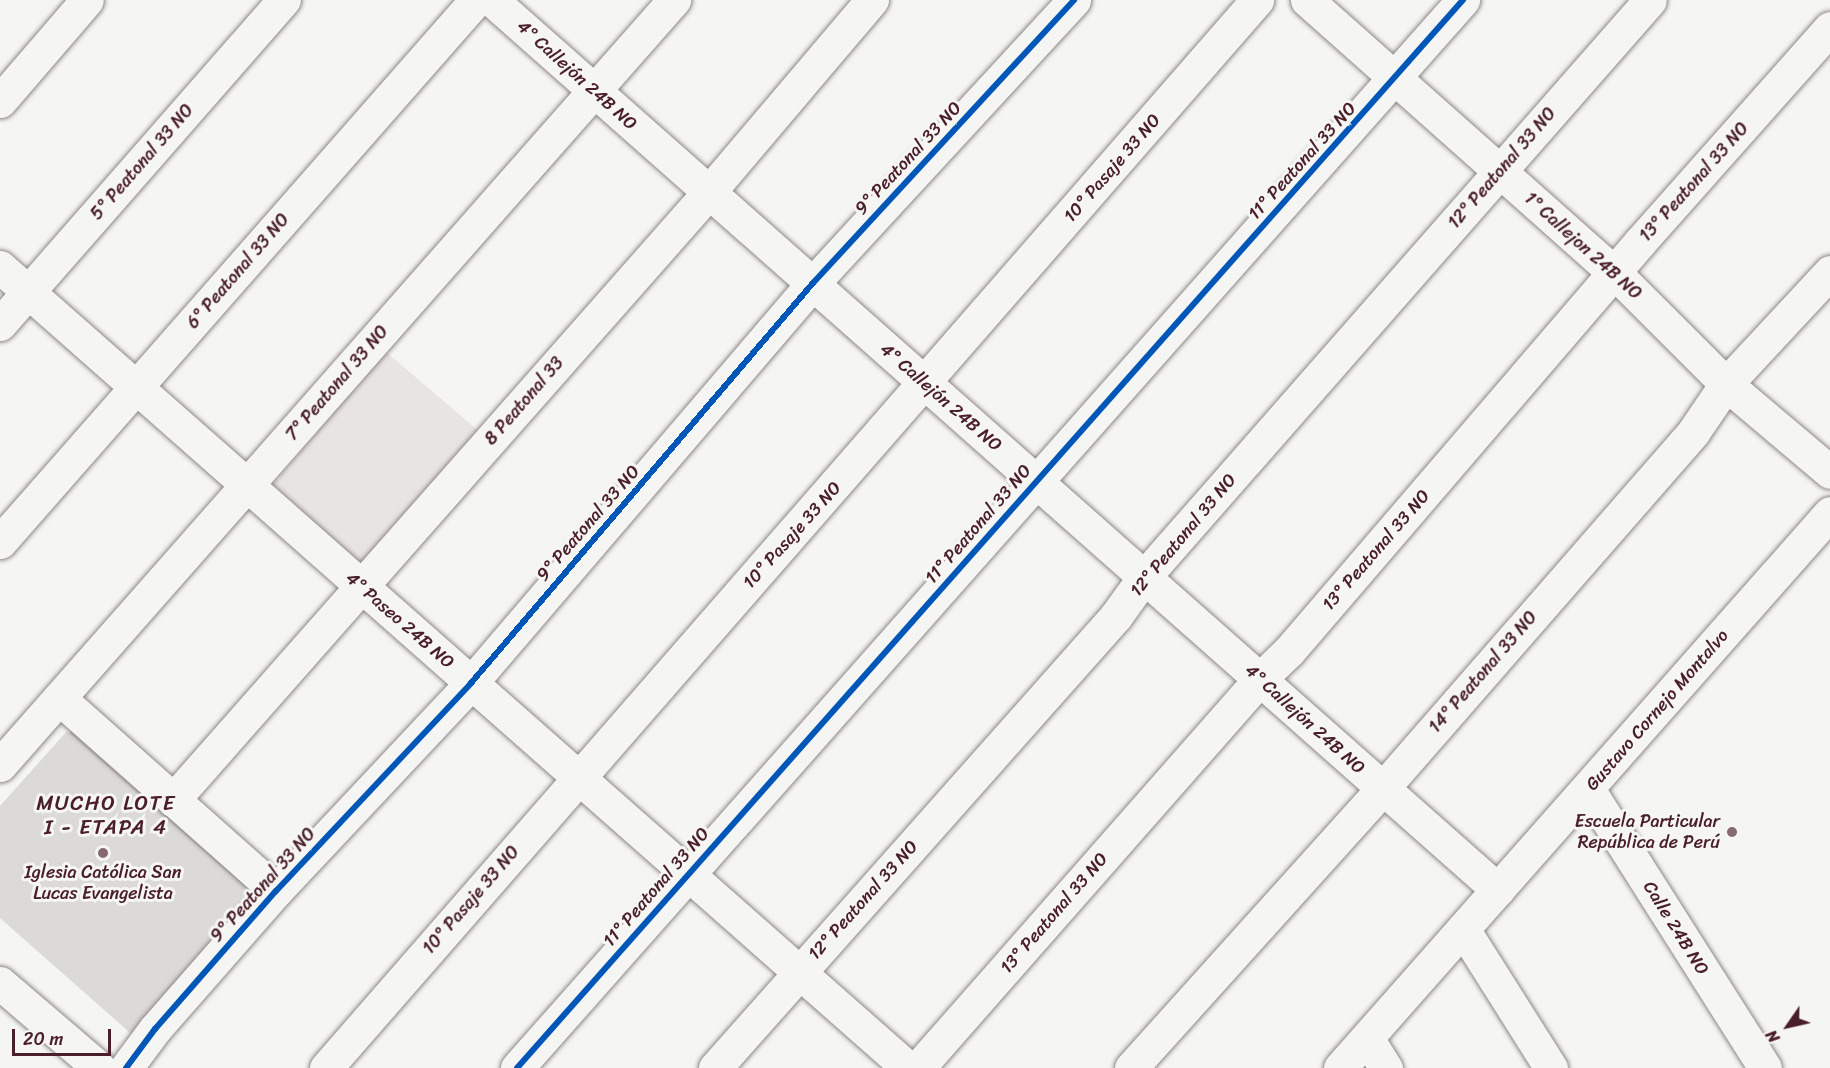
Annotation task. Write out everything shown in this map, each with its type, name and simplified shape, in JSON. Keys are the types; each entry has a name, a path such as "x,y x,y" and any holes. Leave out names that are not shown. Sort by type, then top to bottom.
{"street":[{"path":"0,101 87,0"},
{"name":"5° Peatonal 33 NO","path":"0,324 284,0"},
{"name":"6° Peatonal 33 NO","path":"0,542 476,0"},
{"name":"4° Callejón 24B NO","path":"492,0 1498,890"},
{"name":"7° Peatonal 33 NO","path":"0,765 674,0"},
{"name":"8 Peatonal 33","path":"173,800 709,192 872,0"},
{"name":"9° Peatonal 33 NO","path":"126,1068 155,1029 276,891 471,682 813,283 1074,0"},
{"name":"10° Pasaje 33 NO","path":"326,1068 578,776 926,384 1257,0"},
{"name":"1° Callejon 24B NO","path":"1307,0 1615,273 1726,384 1830,472"},
{"name":"11° Peatonal 33 NO","path":"518,1068 1036,480 1396,79 1463,0"},
{"name":"12° Peatonal 33 NO","path":"715,1068 1108,625 1144,577 1650,0"},
{"name":"13° Peatonal 33 NO","path":"918,1068 1260,679 1290,651 1615,273 1830,28"},
{"name":"4° Paseo 24B NO","path":"0,267 909,1068"},
{"name":"14° Peatonal 33 NO","path":"1131,1068 1383,788 1694,431 1726,384 1830,272"},
{"name":"Gustavo Cornejo Montalvo","path":"1340,1068 1830,513"},
{"path":"59,699 276,891"},
{"name":"Calle 24B NO","path":"1588,789 1765,1068"},
{"path":"1463,929 1551,1068"},
{"path":"0,983 99,1068"},
{"path":"1367,1038 1386,1068"}],"shaded area":[{"path":"385,351 482,434 366,569 273,485"}],"building":[{"name":"Iglesia Católica San Lucas Evangelista","path":"67,731 260,900 137,1039 0,918 0,806"}],"cycle path":[{"path":"126,1068 155,1029 276,891 471,683 813,283 1074,0"},
{"path":"517,1068 1463,0"}],"place":[{"name":"Escuela Particular República de Perú","path":"1732,832"},
{"name":"Iglesia Católica San Lucas Evangelista","path":"103,853"}],"district":[{"name":"MUCHO LOTE I - ETAPA 4","path":"106,815"}]}
